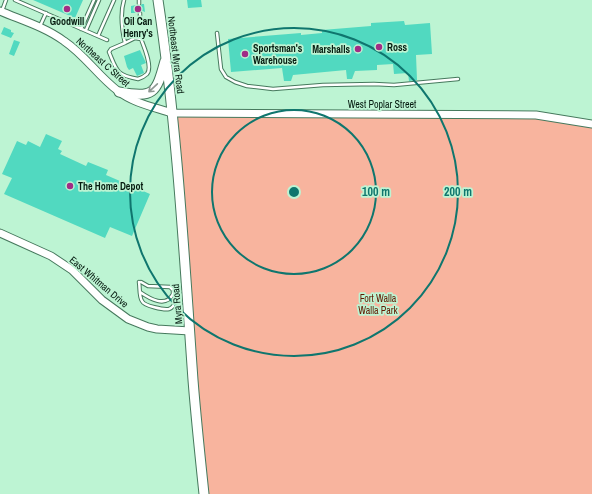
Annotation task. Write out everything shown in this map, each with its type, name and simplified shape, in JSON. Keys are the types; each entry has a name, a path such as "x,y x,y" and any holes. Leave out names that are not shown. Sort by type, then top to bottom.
{"highway":[{"name":"Northeast Myra Road","path":"158,0 172,113"},
{"path":"119,92 139,95 146,94 154,89 159,82 166,56"},
{"name":"Myra Road","path":"172,113 193,380 204,494"}],"main road":[{"name":"Northeast C Street","path":"1,12 63,40 82,55 119,92 143,104 172,113"},
{"name":"West Poplar Street","path":"172,113 536,115 592,124"},
{"name":"East Whitman Drive","path":"0,233 51,256 72,270 102,300 128,319 157,329 190,331"}],"lane":[{"path":"1,12 6,0"},
{"path":"15,0 107,40"},
{"path":"82,29 94,0"},
{"path":"86,30 99,0"},
{"path":"98,36 114,0"},
{"path":"124,0 122,6 122,21 125,43"},
{"path":"39,28 46,13"},
{"path":"122,21 140,20 140,13"},
{"path":"216,33 221,69 226,77 247,86 273,89 323,85 394,85 458,80"},
{"path":"136,38 141,39 148,59 149,69 147,75 138,79 120,74 117,70 109,52 111,49 125,43 136,38"},
{"path":"140,282 148,286 170,287 175,297 174,305 169,309 164,309 144,304 141,300 140,292 140,282"},
{"path":"140,292 150,299 161,302 166,302 173,294"}],"green space":[{"name":"Fort Walla Walla Park","path":"172,113 536,115 592,124 592,494 204,494"}],"building":[{"name":"Goodwill","path":"33,0 83,0 75,18"},
{"path":"187,0 201,0 202,7 188,8"},
{"name":"Oil Can Henry's","path":"144,4 145,12 140,10 137,13 131,13 131,6 136,5 139,7"},
{"path":"404,21 405,25 430,23 432,54 416,55 417,80 409,81 408,73 394,74 393,64 377,65 377,70 355,71 352,79 347,79 346,70 293,75 291,81 284,81 282,68 231,72 228,39 301,33 301,35 322,33 322,30 371,26 371,23"},
{"path":"4,27 14,33 11,38 1,34"},
{"path":"14,40 20,42 14,56 9,54"},
{"path":"140,50 146,63 141,65 144,73 137,76 133,68 129,70 127,67 124,56"},
{"name":"The Home Depot","path":"46,134 62,141 58,149 62,151 60,154 86,166 88,162 108,170 106,175 150,194 132,236 110,227 105,238 4,194 12,178 2,174 17,141 26,145 28,141 40,147"}],"place":[{"name":"Goodwill","path":"67,9"},
{"name":"Oil Can Henry's","path":"138,9"},
{"name":"Ross","path":"379,47"},
{"name":"Marshalls","path":"358,49"},
{"name":"Sportsman's Warehouse","path":"245,54"},
{"name":"The Home Depot","path":"70,186"}]}
